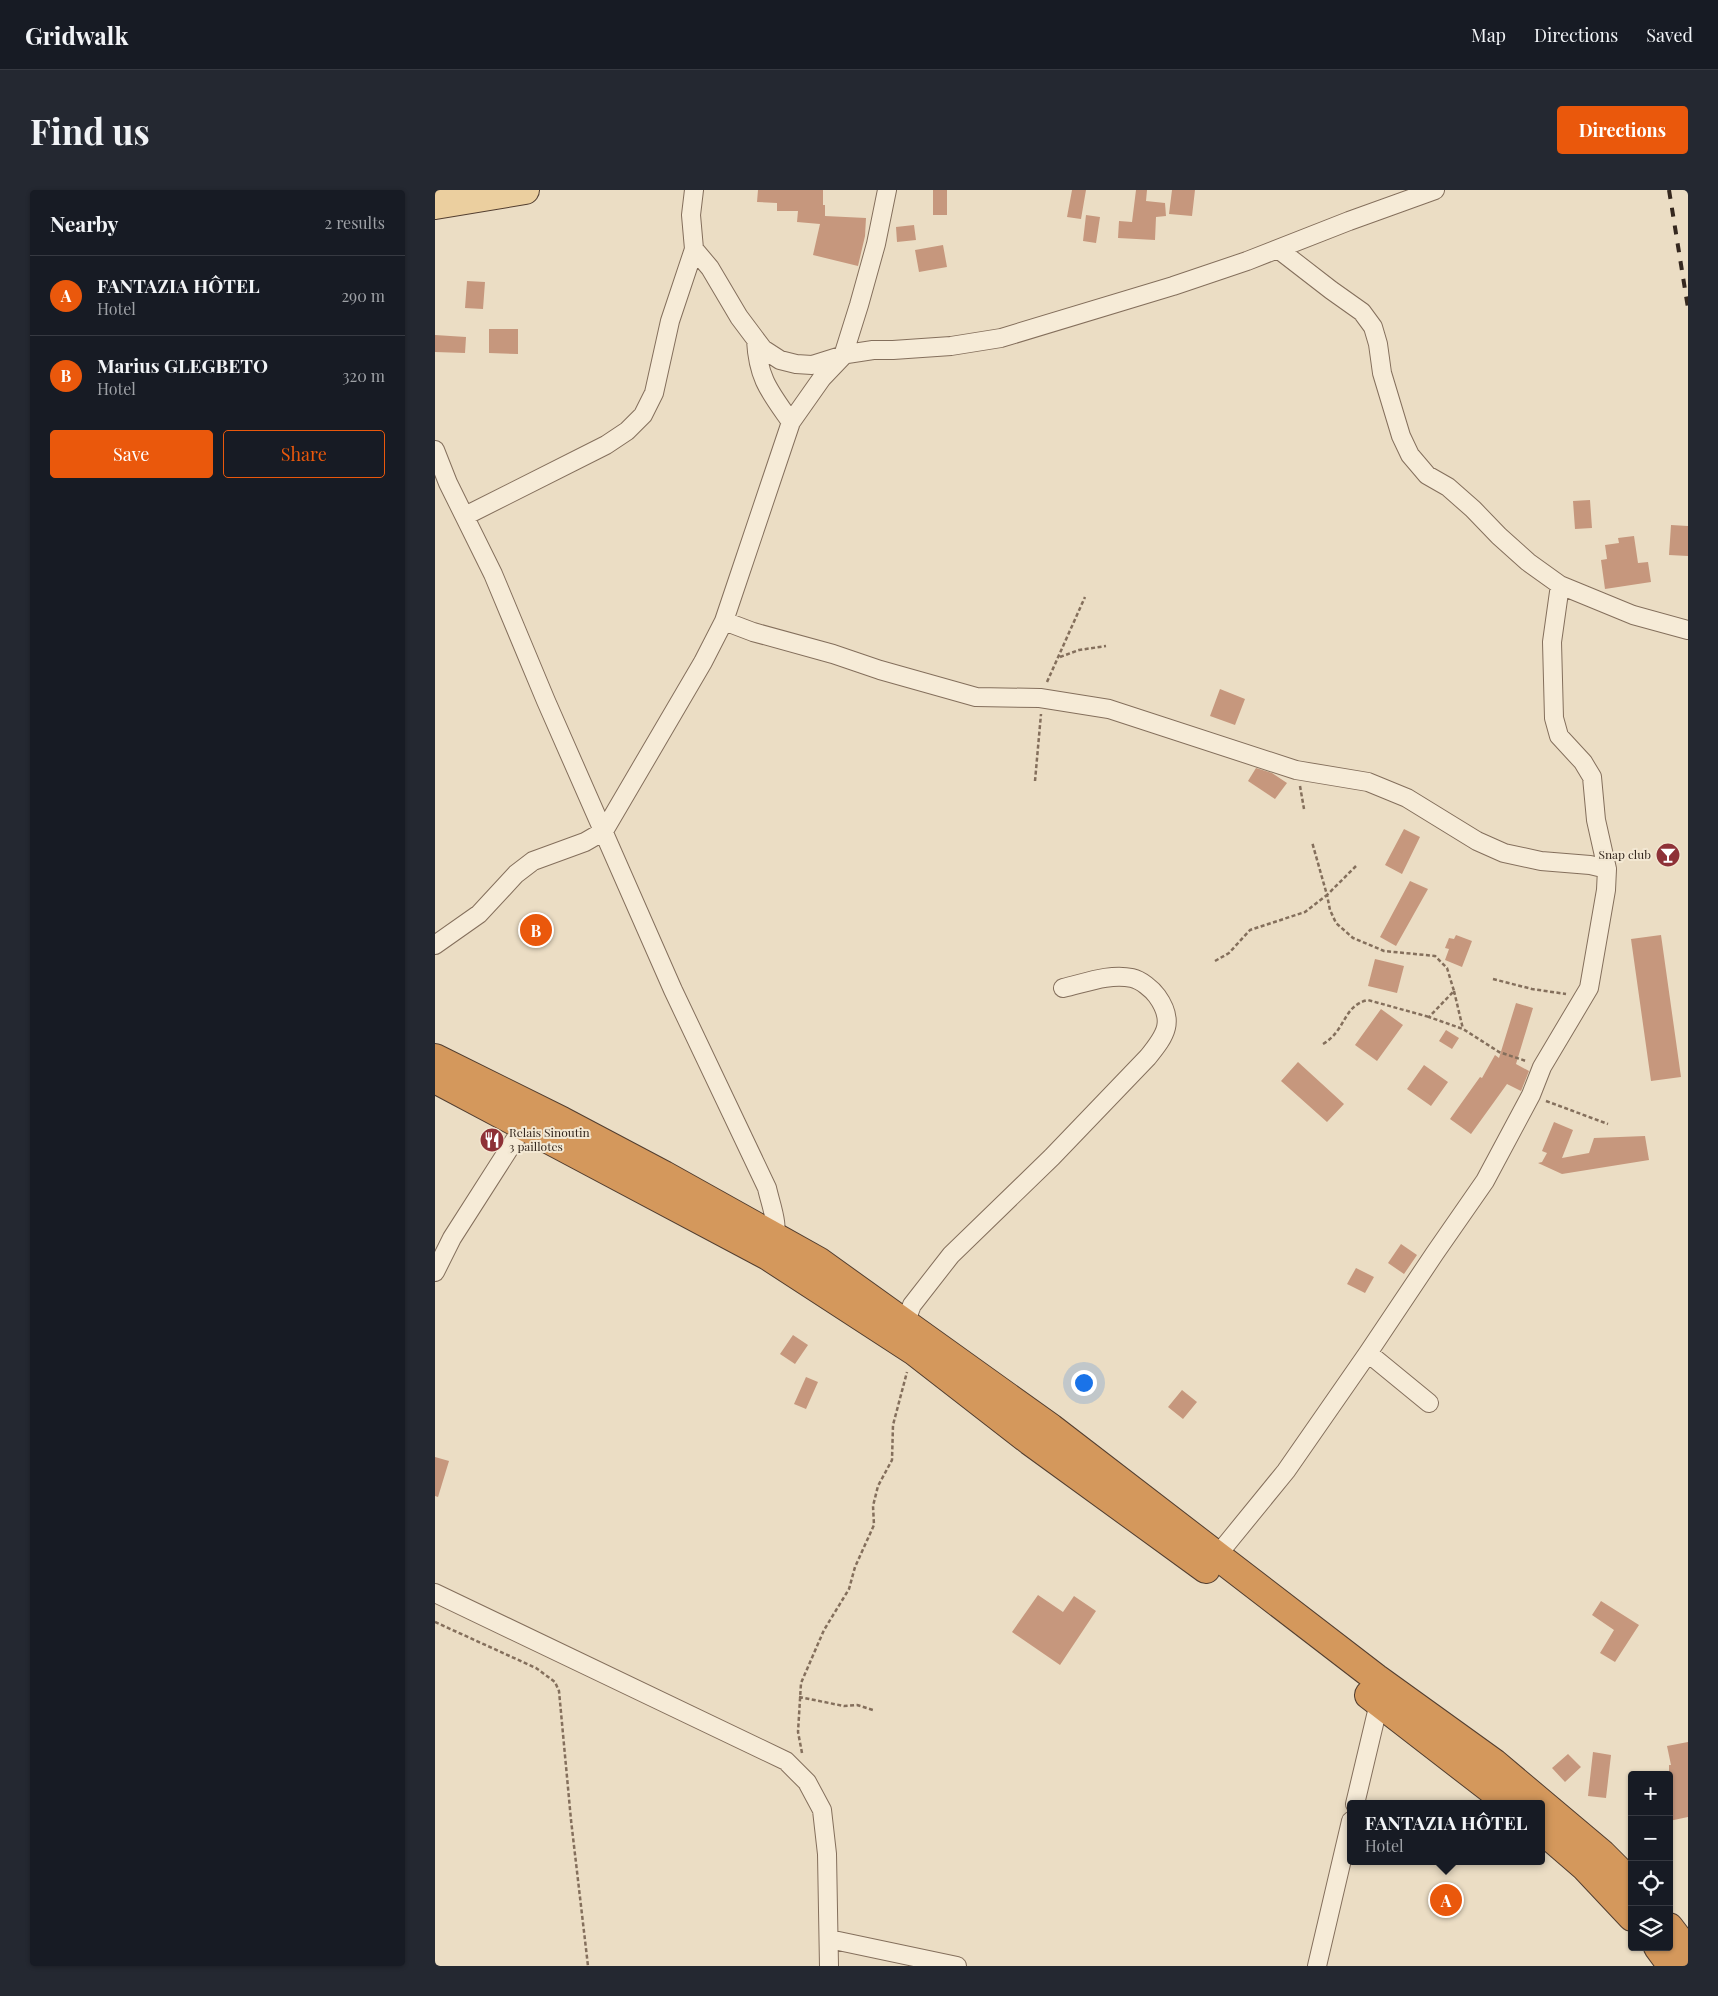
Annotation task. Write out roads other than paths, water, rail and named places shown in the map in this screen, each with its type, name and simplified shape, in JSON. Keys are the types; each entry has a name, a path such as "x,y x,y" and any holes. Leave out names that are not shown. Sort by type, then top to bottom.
{"highway":[{"path":"435,1058 562,1121 772,1246 914,1351 1038,1447 1211,1562 1376,1678 1488,1773 1507,1800"},
{"path":"435,1080 523,1127 772,1246 818,1261 1051,1428 1379,1703 1488,1773 1526,1800"},
{"path":"1545,1814 1602,1854 1628,1880"},
{"path":"1545,1832 1585,1867 1628,1913"},
{"path":"1673,1932 1688,1952"},
{"path":"1661,1951 1672,1966"}],"main road":[{"path":"435,205 525,190"}],"street":[{"path":"465,516 606,445 627,431 643,415 654,393 670,322 694,249 691,216 694,190"},
{"path":"435,945 479,914 516,874 533,862 585,842 604,831 703,662 724,622 791,422 822,378 843,356 876,244 887,190"},
{"path":"694,249 710,268 739,316 763,349 780,360 812,366 843,356 873,350 951,346 1001,338 1173,286 1435,190"},
{"path":"1278,249 1362,312 1373,328 1378,344 1382,373 1401,436 1410,455 1427,475 1448,488 1473,509 1527,562 1560,585 1633,615 1688,630"},
{"path":"756,340 757,360 761,374 769,391 791,422"},
{"path":"435,450 493,574 545,701 673,990 767,1188 775,1222 772,1246"},
{"path":"1211,1562 1286,1471 1485,1182 1531,1095 1542,1067 1589,988 1606,890 1607,869 1596,820 1592,776 1583,762 1559,736 1554,718 1552,642 1560,585"},
{"path":"724,622 976,697 1040,698 1109,709 1297,770 1369,782 1407,798 1477,841 1504,853 1541,861 1590,865 1607,869"},
{"path":"905,1323 912,1305 951,1255 1052,1157 1141,1064 1160,1043 1166,1030 1168,1017 1165,1006 1153,990 1134,978 1106,979 1063,988"},
{"path":"435,1272 452,1238 523,1127"},
{"path":"1369,1353 1429,1403"},
{"path":"435,1593 786,1761 807,1782 822,1810 827,1854 829,1966"},
{"path":"1356,1800 1379,1703"},
{"path":"1317,1966 1347,1838"},
{"path":"829,1939 957,1966"}],"railway":[{"path":"1669,190 1688,308"}],"place":[{"name":"Snap club","path":"1668,855"},
{"name":"Marius GLEGBETO","path":"536,930"},
{"name":"Relais Sinoutin 3 paillotes","path":"492,1140"},
{"name":"FANTAZIA HÔTEL","path":"1446,1900"}]}
